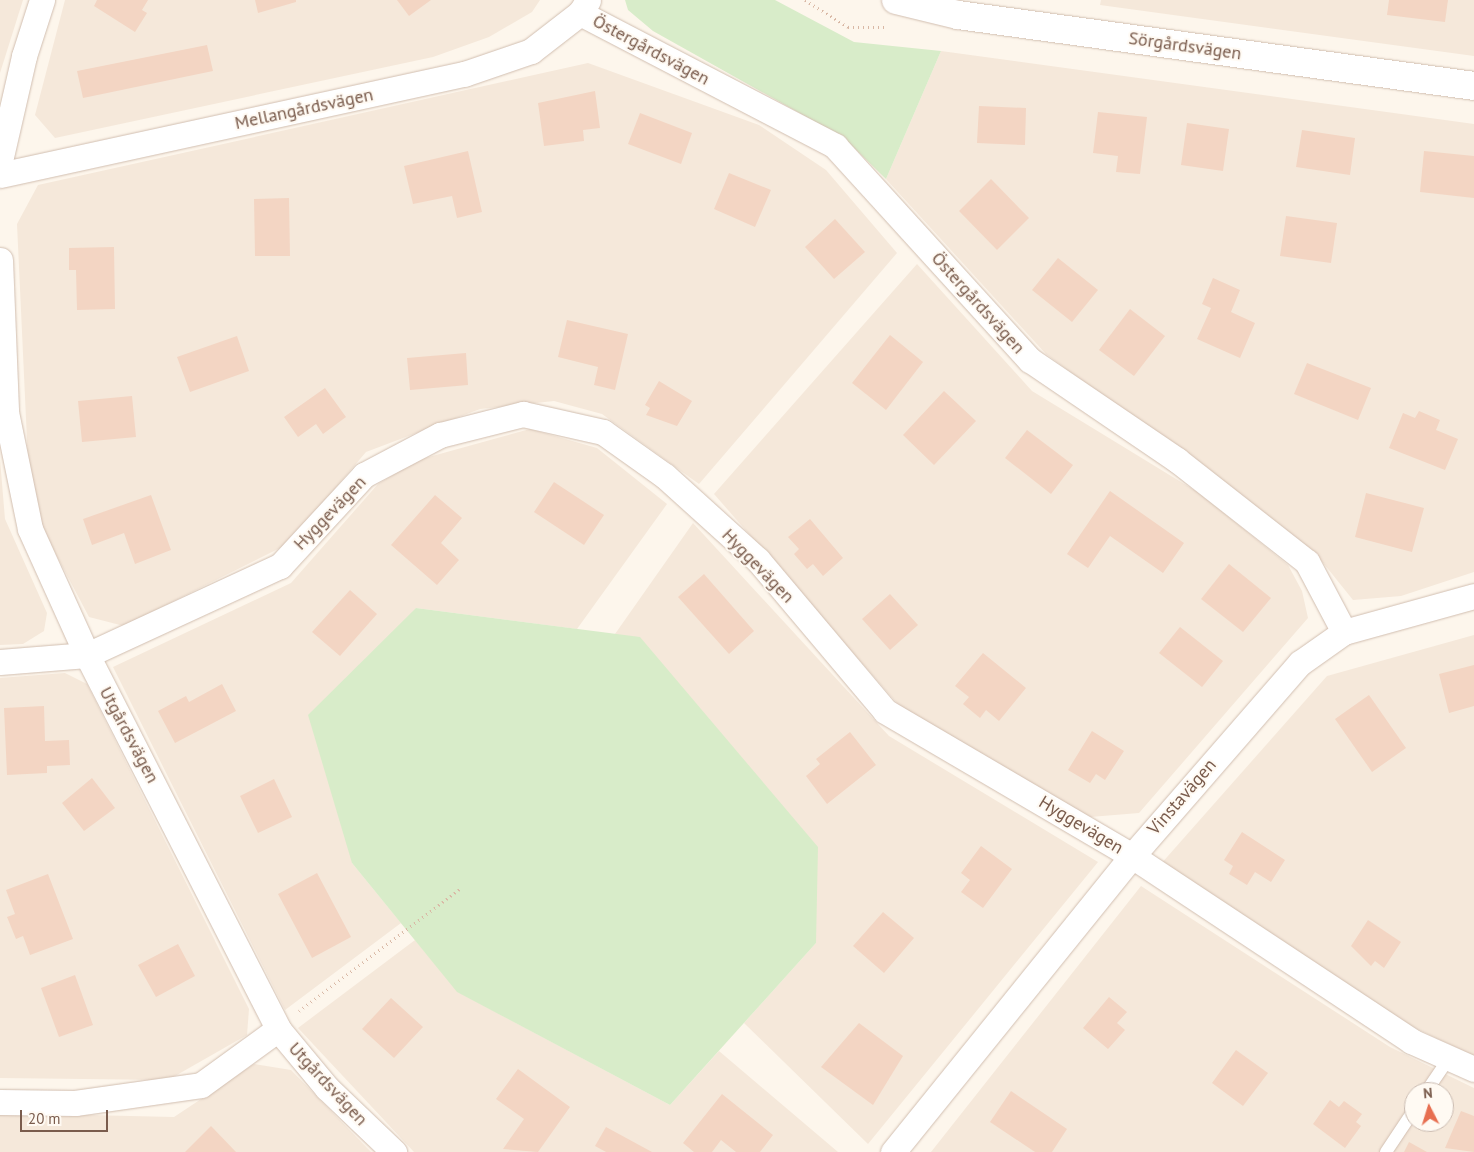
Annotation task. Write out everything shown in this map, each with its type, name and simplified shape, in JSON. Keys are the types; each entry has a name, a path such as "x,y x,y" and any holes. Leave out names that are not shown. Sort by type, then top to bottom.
{"street":[{"path":"0,161 24,56 42,0"},
{"name":"Sörgårdsvägen","path":"896,0 958,15 1474,86"},
{"name":"Mellangårdsvägen","path":"0,175 464,74 531,51 584,7"},
{"name":"Östergårdsvägen","path":"584,7 835,146 1030,360 1177,460 1307,562 1344,632"},
{"name":"Utgårdsvägen","path":"0,260 6,412 30,529 87,655 278,1029 327,1088 394,1152"},
{"name":"Hyggevägen","path":"0,662 87,655 280,566 364,475 440,434 523,414 603,432 665,476 758,560 885,711 1132,856 1412,1041 1474,1069"},
{"name":"Vinstavägen","path":"893,1152 1132,856 1300,663 1344,632 1474,596"},
{"path":"0,1102 75,1103 201,1085 278,1029"}],"lane":[{"path":"1433,1082 1449,1058"},
{"path":"1386,1152 1404,1125"}],"path":[{"path":"278,1029 460,889"}],"shaded area":[{"path":"0,0 23,0 0,73"},
{"path":"65,0 540,0 532,12 489,37 433,57 55,138 35,115"},
{"path":"1101,0 1474,0 1474,56 1100,5"},
{"path":"941,51 1474,124 1474,572 1401,596 1353,600 1316,554 1046,354 886,179"},
{"path":"588,63 759,125 826,170 897,253 699,484 602,414 554,401 480,409 366,452 288,544 124,626 89,617 30,505 17,224 38,185"},
{"path":"917,264 1032,391 1199,493 1288,565 1302,591 1308,618 1139,813 1090,817 903,710 714,494"},
{"path":"530,429 597,448 667,504 577,629 416,608 352,863 401,923 285,1010 113,667 291,583 378,484 418,460"},
{"path":"0,459 5,519 47,613 44,631 23,644 0,645"},
{"path":"693,523 889,736 1098,862 868,1144 744,1023 816,943 615,634"},
{"path":"1474,635 1474,1056 1392,1017 1160,865 1327,676"},
{"path":"65,673 87,684 249,1009 247,1035 168,1080 0,1078 0,678"},
{"path":"1141,886 1390,1047 1474,1088 1474,1152 931,1152"},
{"path":"415,940 458,992 670,1105 719,1051 838,1152 414,1152 298,1028"},
{"path":"254,1064 291,1070 371,1152 0,1152 0,1113 174,1117"}],"green space":[{"path":"625,0 775,0 854,42 941,51 886,179 844,138 653,31 628,10"},
{"path":"416,608 640,637 818,847 816,943 670,1105 457,992 352,863 308,715"}],"building":[{"path":"97,0 148,0 142,10 147,13 135,32 94,6"},
{"path":"255,0 296,0 296,2 258,13"},
{"path":"397,0 431,0 409,16"},
{"path":"1389,0 1448,0 1445,22 1387,15"},
{"path":"207,45 213,71 83,98 77,71"},
{"path":"595,91 600,128 583,130 584,141 544,146 538,103"},
{"path":"979,106 1026,108 1025,145 977,143"},
{"path":"1098,112 1147,117 1140,174 1116,172 1118,156 1093,153"},
{"path":"640,113 692,133 681,164 628,144"},
{"path":"1187,123 1229,129 1223,171 1181,165"},
{"path":"1302,130 1355,138 1350,175 1296,167"},
{"path":"468,151 482,212 457,218 452,196 413,204 404,166"},
{"path":"1424,151 1474,156 1474,198 1420,192"},
{"path":"729,173 771,190 755,227 714,209"},
{"path":"991,179 1029,218 997,250 959,211"},
{"path":"289,198 290,256 255,256 254,199"},
{"path":"1286,216 1337,223 1331,263 1280,256"},
{"path":"835,219 865,252 834,279 805,247"},
{"path":"114,247 115,309 77,310 76,270 69,270 69,248"},
{"path":"1058,258 1098,290 1072,322 1032,290"},
{"path":"1213,278 1240,290 1231,312 1255,323 1240,358 1197,339 1211,308 1202,304"},
{"path":"1130,309 1165,336 1134,376 1099,350"},
{"path":"567,320 628,334 615,390 594,385 598,367 558,357"},
{"path":"890,335 923,362 886,410 852,383"},
{"path":"237,336 249,371 190,392 177,357"},
{"path":"466,353 468,385 410,390 407,358"},
{"path":"1307,363 1371,388 1358,420 1294,394"},
{"path":"659,381 692,401 677,426 646,415 650,408 645,405"},
{"path":"325,388 346,417 323,434 316,424 298,437 284,417"},
{"path":"944,391 976,421 934,465 903,435"},
{"path":"132,396 136,437 82,442 78,401"},
{"path":"1419,411 1440,420 1436,430 1458,439 1445,470 1389,448 1403,413 1415,418"},
{"path":"1027,430 1073,465 1051,494 1005,458"},
{"path":"554,482 604,515 584,545 534,512"},
{"path":"1110,491 1184,543 1163,573 1110,536 1088,568 1067,554"},
{"path":"1366,493 1424,508 1412,552 1355,537"},
{"path":"151,495 171,550 135,564 124,533 92,545 83,519"},
{"path":"435,495 462,518 441,543 459,560 437,585 391,545"},
{"path":"810,519 843,558 823,576 813,564 807,569 794,554 799,549 788,537"},
{"path":"1229,564 1271,598 1243,632 1201,599"},
{"path":"704,574 754,631 729,654 678,597"},
{"path":"350,590 377,614 340,656 312,632"},
{"path":"890,594 918,625 890,650 862,619"},
{"path":"1180,627 1223,661 1202,687 1159,653"},
{"path":"983,653 1026,688 999,721 986,710 980,718 963,704 969,697 955,686"},
{"path":"1474,665 1474,706 1449,713 1439,674"},
{"path":"222,684 236,711 175,743 158,711 186,696 189,702"},
{"path":"1369,695 1406,748 1372,772 1335,719"},
{"path":"44,706 45,741 69,740 70,765 47,766 47,773 7,775 4,708"},
{"path":"1092,731 1124,751 1105,780 1096,774 1090,783 1068,770"},
{"path":"850,732 876,765 827,804 806,776 820,764 816,759"},
{"path":"92,778 115,808 84,831 62,803"},
{"path":"274,779 292,817 258,833 240,796"},
{"path":"1242,832 1285,860 1271,882 1255,872 1247,885 1229,874 1233,866 1224,860"},
{"path":"981,846 1012,869 983,908 961,892 970,880 961,873"},
{"path":"317,873 351,937 312,958 278,894"},
{"path":"48,874 73,939 30,955 23,936 16,939 7,917 15,914 6,890"},
{"path":"883,912 914,938 884,973 853,946"},
{"path":"1368,920 1401,942 1384,968 1375,961 1371,966 1351,946"},
{"path":"178,944 195,976 156,997 138,965"},
{"path":"75,975 93,1025 59,1037 41,988"},
{"path":"1109,997 1127,1012 1117,1023 1125,1030 1108,1049 1083,1028"},
{"path":"391,998 423,1027 394,1058 362,1029"},
{"path":"859,1023 903,1056 873,1105 821,1067"},
{"path":"1236,1050 1268,1073 1243,1106 1212,1083"},
{"path":"518,1069 570,1107 538,1152 503,1149 524,1119 496,1099"},
{"path":"1011,1091 1067,1129 1052,1152 1035,1152 990,1122"},
{"path":"722,1094 773,1135 760,1152 736,1152 721,1140 712,1152 694,1152 683,1143"},
{"path":"1330,1100 1339,1107 1344,1101 1362,1114 1356,1122 1361,1126 1345,1148 1313,1124"},
{"path":"1461,1111 1474,1116 1474,1152 1445,1148 1452,1132 1454,1132 1454,1127"},
{"path":"211,1126 236,1152 185,1152"},
{"path":"606,1127 652,1152 606,1152 595,1146"},
{"path":"1409,1142 1427,1152 1404,1152"}]}
